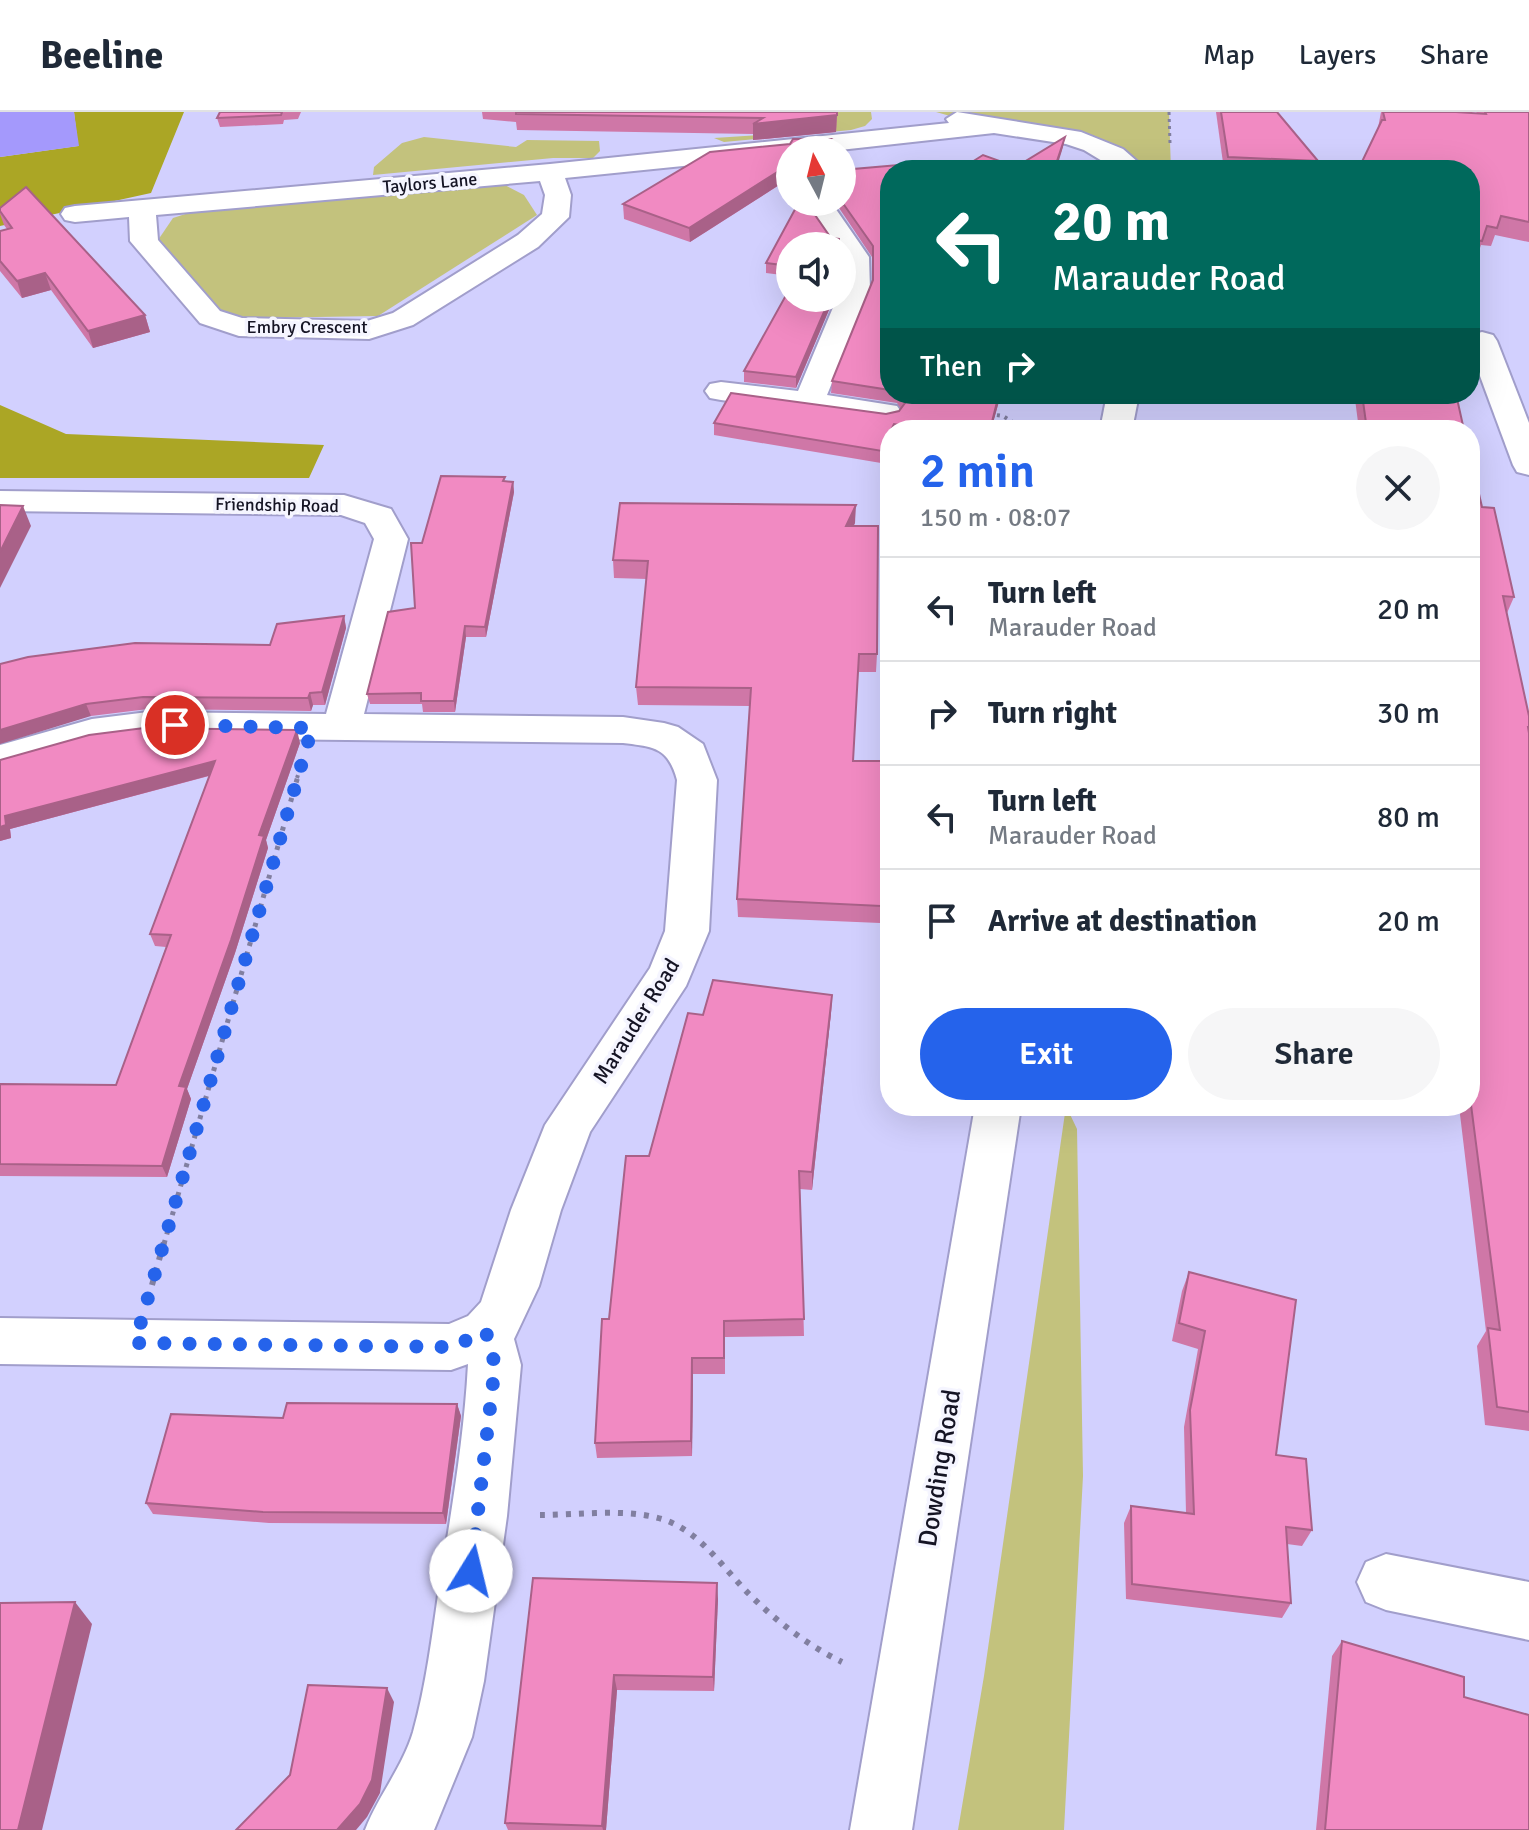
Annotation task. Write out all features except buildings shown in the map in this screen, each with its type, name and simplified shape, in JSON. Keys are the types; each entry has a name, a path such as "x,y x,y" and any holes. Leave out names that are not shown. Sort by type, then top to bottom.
{"street":[{"path":"936,112 989,127 1020,127 1058,133 1090,143 1123,160"},
{"name":"Taylors Lane","path":"855,136 900,124 989,127"},
{"name":"Taylors Lane","path":"75,214 776,155"},
{"name":"Embry Crescent","path":"142,208 144,241 210,317 239,327 369,330 403,319 528,241 555,217 558,195 550,172"},
{"path":"809,402 855,290 855,257 827,216"},
{"path":"1482,341 1529,465"},
{"path":"721,391 886,413"},
{"name":"Friendship Road","path":"0,501 344,505 379,516 391,539 326,728"},
{"name":"Marauder Road","path":"0,758 92,732 148,725 623,730 664,736 689,753 697,780 687,931 670,974 569,1125 536,1210 514,1286 500,1318 486,1332"},
{"name":"Dowding Road","path":"881,1830 996,1116"},
{"path":"0,1341 451,1347 486,1332 495,1365 479,1516 442,1737 409,1814 396,1830"},
{"path":"1386,1582 1529,1611"}],"path":[{"path":"984,413 1009,420"},
{"path":"135,1343 326,728"},
{"path":"479,1516 603,1515 664,1520 705,1545 751,1596 815,1650 905,1691"}],"shaded area":[{"path":"0,112 74,112 79,146 0,157"},
{"path":"74,112 184,112 151,193 0,226 0,157 78,146"},
{"path":"814,112 871,112 872,119 865,126 851,130 724,142 714,138 776,134"},
{"path":"936,112 1169,112 1171,160 1118,160 1090,143 989,127"},
{"path":"424,137 516,147 527,140 599,141 600,151 593,158 553,158 373,175 374,167 402,143"},
{"path":"501,183 524,195 537,215 378,316 248,318 209,308 156,243 173,218 201,209"},
{"path":"0,405 66,434 324,445 309,478 0,478"},
{"path":"1065,1116 1071,1116 1077,1129 1083,1476 1064,1830 958,1830 984,1676"}],"route":[{"path":"175,725 312,728 135,1343 451,1347 486,1332 495,1365 471,1571"}]}
